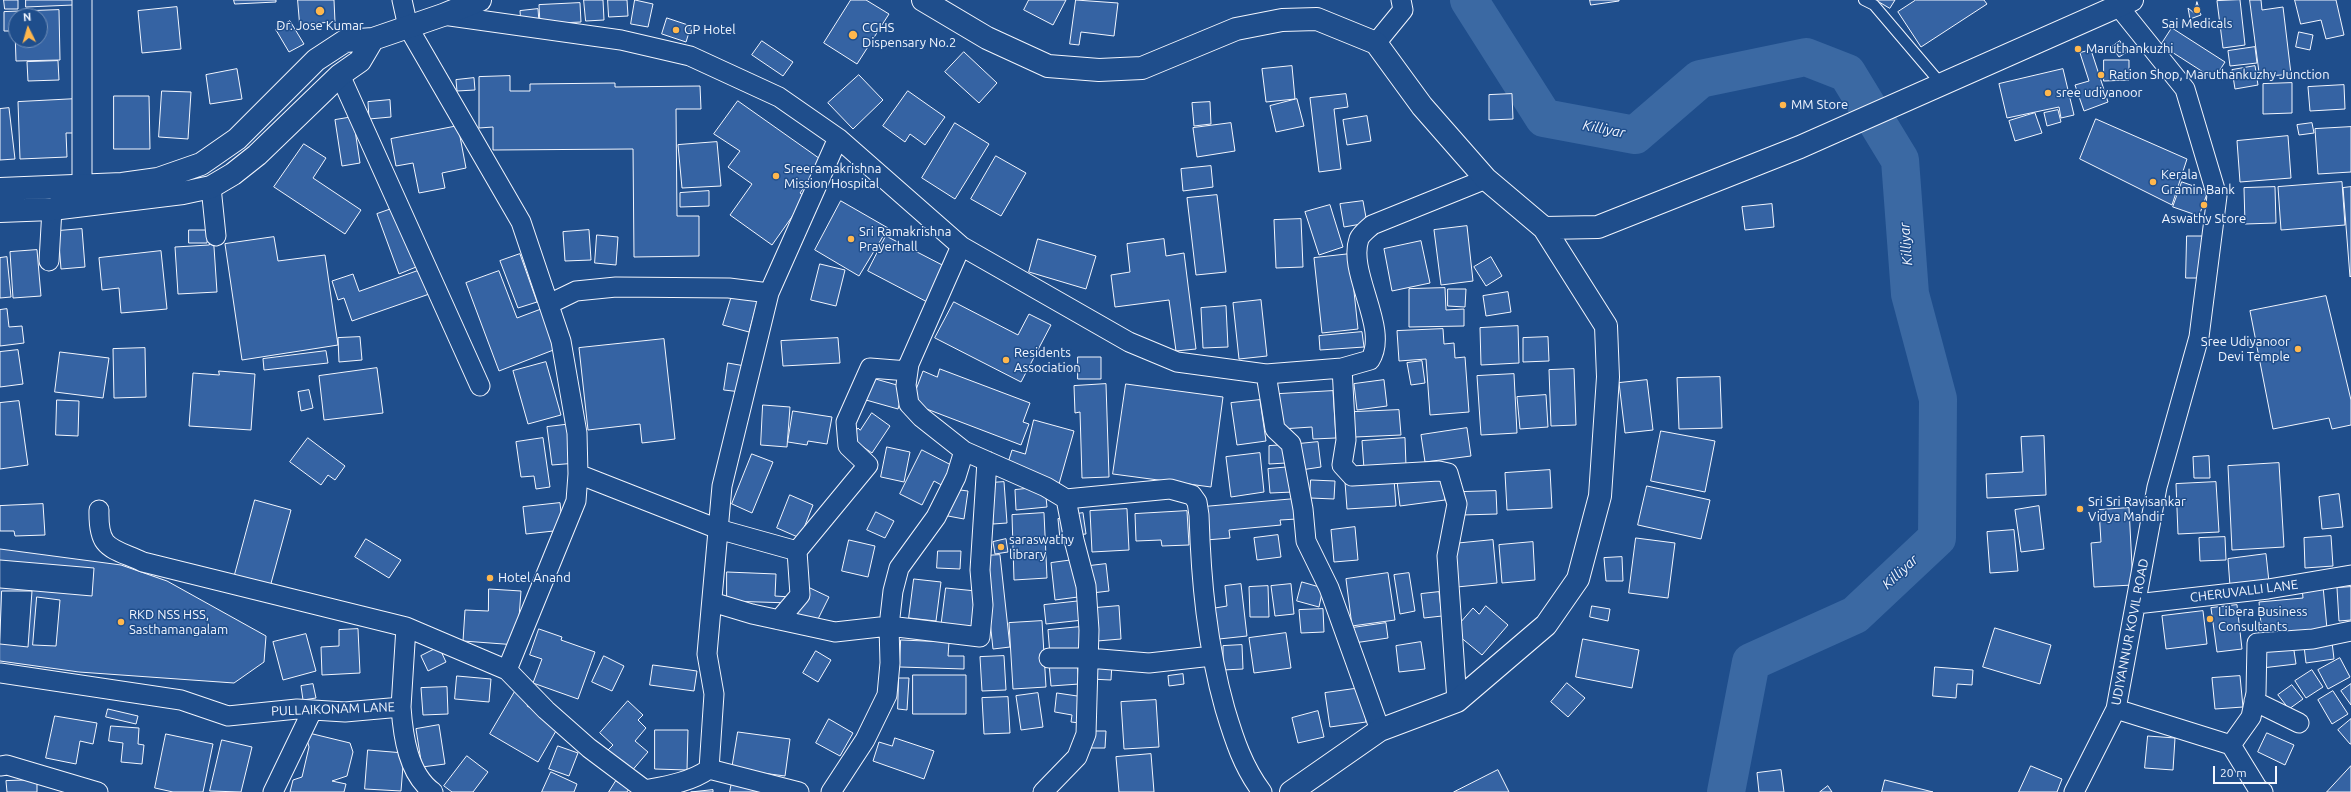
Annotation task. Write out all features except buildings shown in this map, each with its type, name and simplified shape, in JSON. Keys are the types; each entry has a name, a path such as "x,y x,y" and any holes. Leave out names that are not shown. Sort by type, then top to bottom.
{"main road":[{"path":"0,189 82,186 158,179 201,164 237,140 316,60 345,41 373,39 444,15 480,0"},
{"path":"924,0 987,38 1048,66 1099,70 1142,68 1236,29 1282,20 1317,19 1376,43 1422,106 1486,179 1544,228 1606,326 1608,377 1600,496 1578,580 1546,625 1457,701 1380,730 1291,792"},
{"path":"1544,228 1598,227 1800,148 1938,88 2125,3"},
{"path":"0,211 52,209 182,193 211,187 233,174 257,155 283,128 340,75 360,61 373,39"}],"street":[{"path":"82,0 82,186"},
{"path":"402,0 408,27 521,222 550,304 560,341 577,433 578,474 576,501 507,670"},
{"path":"1376,43 1403,10 1400,0"},
{"name":"UDIYANNUR KOVIL ROAD","path":"2074,792 2116,709 2157,487 2199,337 2217,196 2185,89 2125,3"},
{"path":"444,15 621,40 690,56 779,97 838,138 962,246 1136,345 1177,362 1266,374 1342,368 1370,360 1375,352 1374,326 1355,254 1359,237 1372,226 1486,179"},
{"path":"340,75 480,386"},
{"path":"709,769 714,694 707,654 722,486 769,293 838,138"},
{"path":"211,187 216,236"},
{"path":"49,261 52,209"},
{"path":"962,246 909,364 906,385 910,404 921,417 964,451 1046,487 1066,499 1170,489 1192,495 1197,502 1199,515 1205,615 1212,656 1233,735 1248,774 1262,792"},
{"path":"550,304 576,291 616,287 729,288 769,293"},
{"path":"779,620 800,595 797,551 868,465 848,446 846,422 870,368 908,371"},
{"path":"1342,368 1346,440 1342,465 1346,471 1352,476 1439,471 1448,474 1457,504 1447,556 1457,701"},
{"path":"1266,374 1275,429 1291,444 1303,509 1306,541 1330,588 1380,730"},
{"path":"832,792 865,740 887,695 890,664 889,626 892,591 899,568 936,517 956,477 964,451"},
{"path":"712,602 779,620 834,632 889,626 980,637 983,604 980,570 987,461"},
{"path":"578,474 718,530 797,551"},
{"path":"1043,792 1077,757 1086,734 1089,630 1086,586 1074,540 1066,499"},
{"path":"99,510 98,531 107,546 143,562 406,627 507,670 546,710 589,748 644,791 694,778 709,769 799,792"},
{"name":"CHERUVALLI LANE","path":"2136,604 2268,589 2351,575"},
{"name":"PULLAIKONAM LANE","path":"0,673 181,700 228,716 297,709 346,712 401,707 406,627"},
{"path":"2231,745 2251,717 2254,701 2257,643 2313,638 2351,631"},
{"path":"1049,658 1088,658 1150,663 1212,656"},
{"path":"2254,701 2299,723"},
{"path":"401,707 402,730 407,751 424,785 433,792"},
{"path":"2116,709 2231,745 2258,788 2263,792"},
{"path":"274,792 312,711"},
{"path":"0,766 7,764 98,792"}],"lane":[{"path":"1864,0 1874,5 1938,88"}],"waterway":[{"name":"Killiyar","path":"1469,0 1544,118 1635,135 1700,79 1806,57 1847,73 1900,160 1910,294 1938,399 1937,538 1855,615 1751,662 1726,792"}],"place":[{"name":"Sai Medicals","path":"2197,10"},
{"name":"Dr. Jose Kumar","path":"320,11"},
{"name":"GP Hotel","path":"676,30"},
{"name":"CGHS Dispensary No.2","path":"853,35"},
{"name":"Maruthankuzhi","path":"2078,49"},
{"name":"Ration Shop, Maruthankuzhy Junction","path":"2101,75"},
{"name":"sree udiyanoor","path":"2048,93"},
{"name":"MM Store","path":"1783,105"},
{"name":"Sreeramakrishna Mission Hospital","path":"776,176"},
{"name":"Kerala Gramin Bank","path":"2153,182"},
{"name":"Aswathy Store","path":"2204,205"},
{"name":"Sri Ramakrishna Prayerhall","path":"851,239"},
{"name":"Sree Udiyanoor Devi Temple","path":"2298,349"},
{"name":"Residents Association","path":"1006,360"},
{"name":"Sri Sri Ravisankar Vidya Mandir","path":"2080,509"},
{"name":"saraswathy library","path":"1001,547"},
{"name":"Hotel Anand","path":"490,578"},
{"name":"Libera Business Consultants","path":"2210,619"},
{"name":"RKD NSS HSS, Sasthamangalam","path":"121,622"}]}
